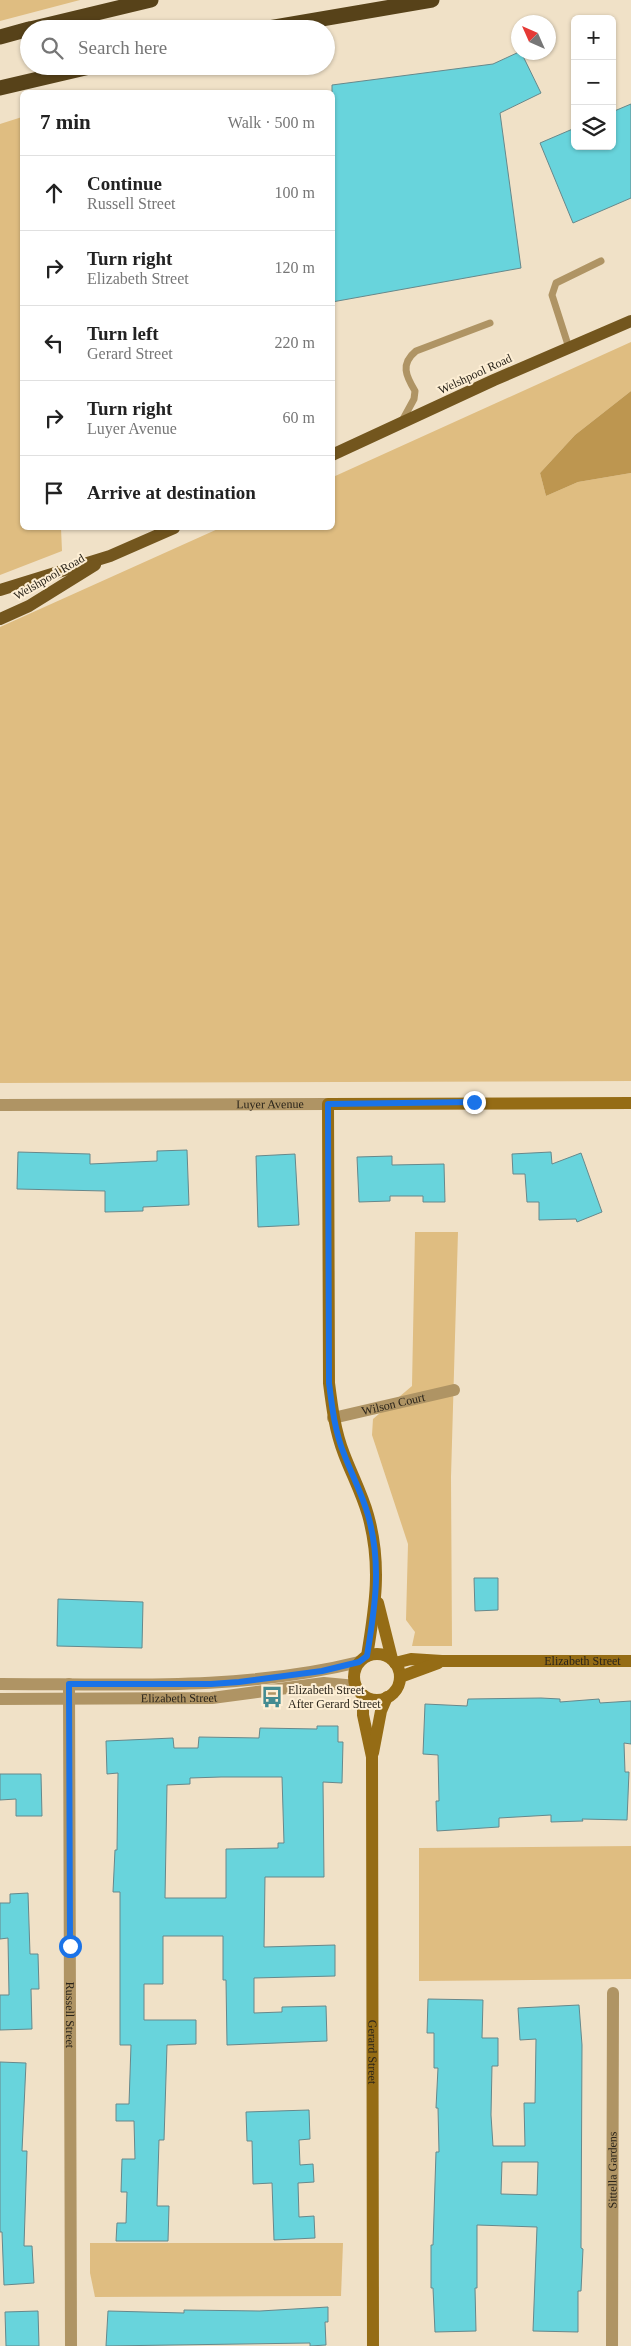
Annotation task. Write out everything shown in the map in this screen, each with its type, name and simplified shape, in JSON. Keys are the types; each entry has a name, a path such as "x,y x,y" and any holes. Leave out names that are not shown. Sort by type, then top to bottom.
{"highway":[{"path":"63,20 100,10 151,0"},
{"path":"315,20 432,0"},
{"path":"0,36 20,31"},
{"path":"0,88 56,75"}],"main road":[{"name":"Welshpool Road","path":"335,454 631,320"},
{"name":"Welshpool Road","path":"0,590 110,556 169,530"},
{"name":"Welshpool Road","path":"0,619 29,606 110,556"}],"street":[{"name":"Luyer Avenue","path":"0,1105 631,1103"},
{"path":"328,1104 329,1383 333,1418 344,1454 368,1515 377,1566 377,1596 363,1659 354,1673 359,1691 375,1700 387,1697 396,1689 400,1677 393,1661 377,1596"},
{"name":"Wilson Court","path":"333,1418 454,1390"},
{"path":"363,1659 380,1654 393,1661"},
{"name":"Elizabeth Street","path":"0,1684 211,1684 322,1671 363,1659"},
{"name":"Elizabeth Street","path":"393,1661 411,1659 442,1661 631,1661"},
{"name":"Elizabeth Street","path":"400,1677 442,1661"},
{"name":"Elizabeth Street","path":"0,1699 212,1698 324,1683 359,1691"},
{"name":"Russell Street","path":"69,1684 71,2346"},
{"name":"Gerard Street","path":"359,1691 372,1758"},
{"name":"Gerard Street","path":"373,2346 372,1758 381,1711 387,1697"},
{"name":"Sittella Gardens","path":"612,2346 613,1993"}],"lane":[{"path":"569,348 552,295 556,283 601,261"},
{"path":"401,424 414,399 415,391 406,376 405,367 409,356 416,351 490,323"}],"shaded area":[{"path":"0,0 80,0 0,21"},
{"path":"20,118 20,530 61,530 62,551 0,575 0,124"},
{"path":"631,342 631,391 575,435 540,473 546,496 578,482 631,473 631,1081 0,1083 0,627 216,530 335,530 335,476"},
{"path":"631,391 631,473 578,482 546,496 540,473 575,435"},
{"path":"415,1232 458,1232 451,1477 452,1646 412,1646 415,1632 406,1620 408,1544 372,1435 373,1419 412,1386"},
{"path":"631,1846 631,1979 419,1981 419,1848"},
{"path":"90,2243 343,2243 341,2296 95,2297 90,2273"}],"building":[{"path":"511,56 511,60 525,60 541,93 500,113 521,268 335,301 335,90 332,90 332,85 493,64"},
{"path":"631,104 631,198 573,223 540,143 571,130 571,150 616,150 616,110"},
{"path":"187,1150 189,1205 143,1207 143,1211 105,1212 105,1191 17,1189 18,1152 90,1154 90,1164 157,1161 157,1151"},
{"path":"551,1152 552,1164 581,1153 602,1212 577,1222 576,1219 539,1220 539,1202 527,1202 525,1174 513,1174 512,1154"},
{"path":"295,1154 299,1225 258,1227 256,1156"},
{"path":"392,1156 392,1165 444,1164 445,1202 423,1202 423,1196 390,1196 390,1201 359,1202 357,1157"},
{"path":"474,1578 498,1578 498,1610 475,1611"},
{"path":"58,1599 143,1602 142,1648 57,1646"},
{"path":"468,1699 560,1699 560,1702 599,1699 600,1703 631,1701 631,1744 624,1743 625,1772 629,1772 627,1820 582,1819 583,1821 551,1822 551,1815 499,1818 499,1827 437,1831 436,1801 439,1801 438,1755 423,1754 425,1704 467,1706"},
{"path":"317,1726 338,1726 338,1742 343,1742 342,1783 323,1782 324,1877 265,1877 264,1947 335,1945 335,1976 254,1978 254,2013 282,2012 282,2007 326,2006 327,2041 227,2045 226,1980 223,1980 223,1936 163,1936 163,1984 144,1984 144,2020 196,2020 196,2044 167,2045 164,2140 159,2140 157,2206 169,2206 168,2241 116,2241 117,2223 126,2223 127,2192 121,2192 122,2159 135,2159 134,2121 116,2121 116,2104 129,2104 131,2045 120,2045 120,1892 113,1892 115,1850 117,1850 118,1773 107,1774 106,1741 173,1738 174,1748 198,1748 199,1737 259,1738 260,1728 317,1729","holes":["282,1777 284,1843 278,1843 278,1848 226,1849 226,1898 165,1898 167,1785 190,1784 190,1778"]},
{"path":"0,1774 41,1774 42,1816 16,1816 16,1799 0,1800"},
{"path":"28,1893 30,1954 38,1954 39,1989 31,1989 32,2029 0,2030 0,1995 9,1995 8,1938 0,1939 0,1903 10,1903 10,1894"},
{"path":"428,1999 483,2000 482,2038 498,2038 498,2066 492,2066 491,2115 493,2146 525,2146 524,2103 535,2103 536,2039 520,2040 518,2008 579,2005 582,2045 581,2248 583,2249 581,2291 578,2291 578,2332 533,2331 537,2227 477,2225 476,2331 435,2332 433,2288 431,2288 431,2245 433,2245 436,2152 439,2152 438,2108 436,2108 438,2068 434,2068 434,2033 427,2033","holes":["502,2162 538,2162 537,2195 501,2194"]},
{"path":"0,2062 26,2063 22,2151 27,2151 24,2246 32,2246 34,2283 4,2285 2,2232 0,2232"},
{"path":"309,2110 310,2139 299,2140 300,2165 313,2164 314,2182 298,2183 299,2217 314,2216 315,2238 274,2240 272,2183 253,2184 252,2141 247,2141 246,2112"},
{"path":"328,2307 328,2322 325,2322 326,2345 310,2346 310,2343 106,2346 108,2311 184,2313 184,2310 260,2311"},
{"path":"38,2311 39,2346 6,2346 5,2312"}],"place":[{"name":"Elizabeth Street After Gerard Street","path":"272,1697"}],"route":[{"path":"70,1946 69,1684 211,1684 239,1682 322,1671 359,1662 367,1656 377,1596 377,1566 374,1543 368,1515 344,1454 333,1418 329,1383 328,1104 474,1102"}]}
